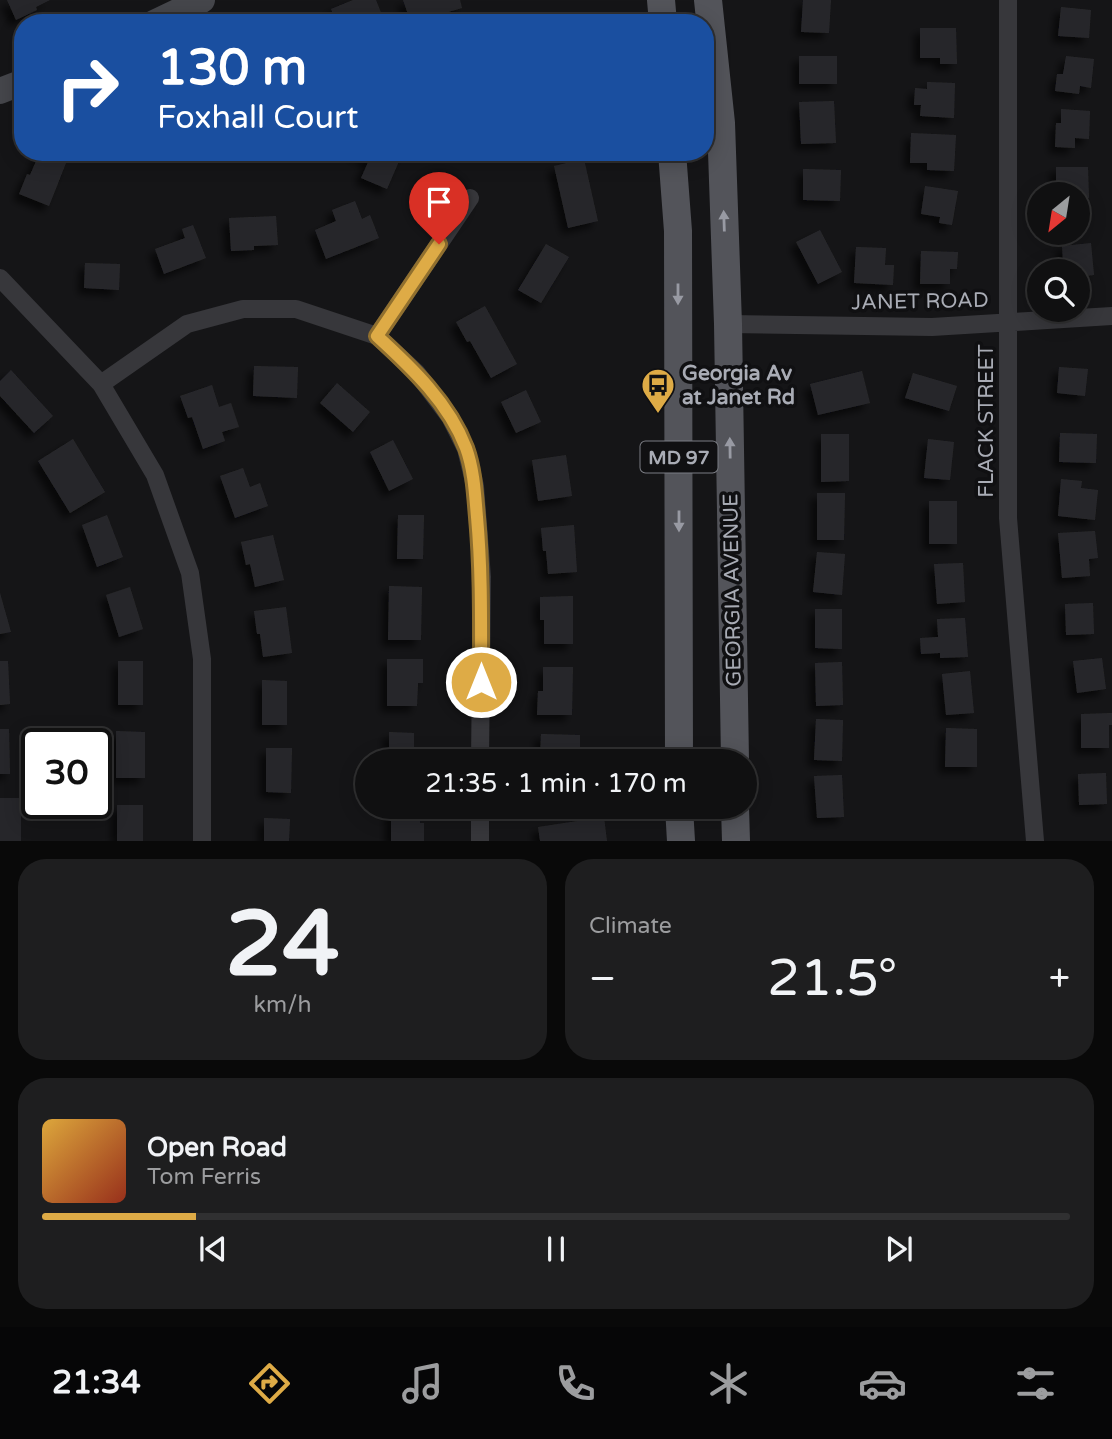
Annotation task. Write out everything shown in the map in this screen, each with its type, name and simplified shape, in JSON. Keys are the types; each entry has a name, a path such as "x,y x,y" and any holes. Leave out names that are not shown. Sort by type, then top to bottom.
{"main road":[{"name":"GEORGIA AVENUE","path":"714,57 721,124 728,324 735,749"},
{"name":"MD 97","path":"673,161 678,231 679,749"},
{"path":"680,819 681,841"},
{"path":"735,819 736,841"}],"street":[{"path":"173,14 202,0"},
{"name":"FLACK STREET","path":"1008,0 1008,518 1035,841"},
{"path":"377,336 470,198"},
{"path":"0,278 102,384 155,475 190,573 202,659 202,841"},
{"path":"102,384 187,324 243,309 296,309 377,336 416,372 450,417 466,449 475,486 482,577 480,749"},
{"name":"JANET ROAD","path":"728,324 932,327 1112,316"},
{"path":"480,819 480,841"}],"building":[{"path":"7,0 50,0 29,14 14,16"},
{"path":"353,0 376,0 381,14 333,14 331,9"},
{"path":"403,0 460,0 462,8 442,14 408,14"},
{"path":"803,0 831,0 829,33 801,32"},
{"path":"1061,7 1091,10 1089,38 1058,36"},
{"path":"920,28 956,28 957,64 940,64 940,58 920,58"},
{"path":"799,56 837,56 837,84 799,84"},
{"path":"1066,56 1094,59 1091,88 1080,86 1079,94 1055,91 1057,74 1063,74"},
{"path":"927,82 955,83 954,118 920,116 921,105 914,105 915,88 927,89"},
{"path":"834,101 836,143 801,144 799,102"},
{"path":"1061,109 1090,111 1089,139 1075,138 1075,148 1055,147 1056,123 1061,123"},
{"path":"911,133 956,135 954,171 927,170 927,163 910,163"},
{"path":"36,161 66,163 49,206 19,194 27,174 30,175"},
{"path":"369,161 399,161 387,189 361,178"},
{"path":"584,161 598,221 568,228 554,166"},
{"path":"1056,167 1088,167 1088,182 1056,182"},
{"path":"803,169 841,170 840,201 803,200"},
{"path":"925,186 958,191 952,225 939,223 940,217 921,214"},
{"path":"355,201 362,219 370,215 379,238 326,259 315,230 336,221 332,210"},
{"path":"276,216 278,245 231,251 229,218"},
{"path":"193,225 206,258 164,274 155,249 185,238 182,229"},
{"path":"820,230 842,272 818,284 796,242"},
{"path":"1090,243 1094,275 1090,276 1090,259 1063,259 1062,246"},
{"path":"546,244 569,257 541,303 518,290"},
{"path":"856,247 886,248 885,265 894,265 893,285 854,283"},
{"path":"921,251 958,252 957,269 950,269 950,284 920,284"},
{"path":"85,263 120,264 119,290 84,288"},
{"path":"485,306 517,364 491,378 456,322"},
{"path":"254,366 298,367 297,398 253,396"},
{"path":"1059,367 1088,369 1085,396 1057,393"},
{"path":"11,370 53,416 34,433 0,396 0,381"},
{"path":"862,371 870,403 818,415 810,384"},
{"path":"913,373 957,386 949,411 905,398"},
{"path":"337,383 370,412 353,432 320,403"},
{"path":"212,385 219,407 231,403 239,427 222,432 225,441 203,449 192,417 188,418 180,396"},
{"path":"526,390 541,422 516,433 501,402"},
{"path":"1060,433 1097,434 1096,463 1059,462"},
{"path":"821,434 849,434 849,481 821,482"},
{"path":"73,439 105,492 70,513 38,461"},
{"path":"928,439 954,442 950,480 924,478"},
{"path":"393,440 413,479 389,491 370,452"},
{"path":"566,455 572,496 538,501 532,460"},
{"path":"243,468 250,487 260,483 268,506 235,518 220,476"},
{"path":"1061,479 1082,481 1081,488 1098,490 1095,520 1058,516"},
{"path":"817,493 845,493 844,540 817,540"},
{"path":"929,501 957,501 957,544 929,544"},
{"path":"107,515 123,557 97,567 82,525"},
{"path":"398,515 424,515 423,559 397,559"},
{"path":"574,525 577,572 548,574 541,528"},
{"path":"1095,531 1098,558 1089,559 1090,576 1062,578 1058,533"},
{"path":"273,535 284,580 255,587 241,542"},
{"path":"817,552 845,554 842,595 813,592"},
{"path":"963,563 965,602 937,604 934,564"},
{"path":"389,586 422,587 421,640 388,640"},
{"path":"130,587 143,629 119,637 106,595"},
{"path":"0,593 11,632 0,634"},
{"path":"573,596 573,644 544,644 540,597"},
{"path":"1093,603 1094,634 1066,635 1065,604"},
{"path":"286,607 292,653 263,657 254,611"},
{"path":"815,609 842,609 842,649 815,648"},
{"path":"965,618 968,657 940,658 940,653 921,654 920,638 938,637 937,619"},
{"path":"1102,658 1106,689 1077,693 1073,661"},
{"path":"387,659 423,659 423,683 418,683 417,706 387,706"},
{"path":"0,661 8,661 10,704 0,705"},
{"path":"118,661 143,661 143,705 118,705"},
{"path":"842,662 843,705 816,706 815,663"},
{"path":"543,667 573,667 572,715 537,715 538,691 543,691"},
{"path":"970,671 974,713 946,715 942,674"},
{"path":"262,680 287,681 287,725 262,725"},
{"path":"1112,713 1109,748 1081,748 1081,714"},
{"path":"816,719 843,720 842,761 814,760"},
{"path":"946,728 977,729 977,767 945,767"},
{"path":"0,729 9,729 10,774 0,774"},
{"path":"116,731 145,732 145,778 116,778"},
{"path":"389,732 414,733 414,749 389,749"},
{"path":"541,734 580,735 580,749 540,749"},
{"path":"266,748 292,748 291,793 266,792"},
{"path":"1106,773 1107,804 1079,805 1078,774"},
{"path":"842,775 844,817 817,818 814,776"},
{"path":"0,798 21,798 21,841 0,841"},
{"path":"117,805 143,805 143,841 117,841"},
{"path":"264,818 290,819 289,841 264,841"},
{"path":"391,819 420,819 420,823 424,823 424,841 391,841"},
{"path":"604,819 607,841 540,841 538,827"}],"place":[{"name":"Georgia Av at Janet Rd","path":"658,415"}],"route":[{"path":"439,244 377,336 416,372 450,417 466,449 475,486 482,577 481,682"}]}
